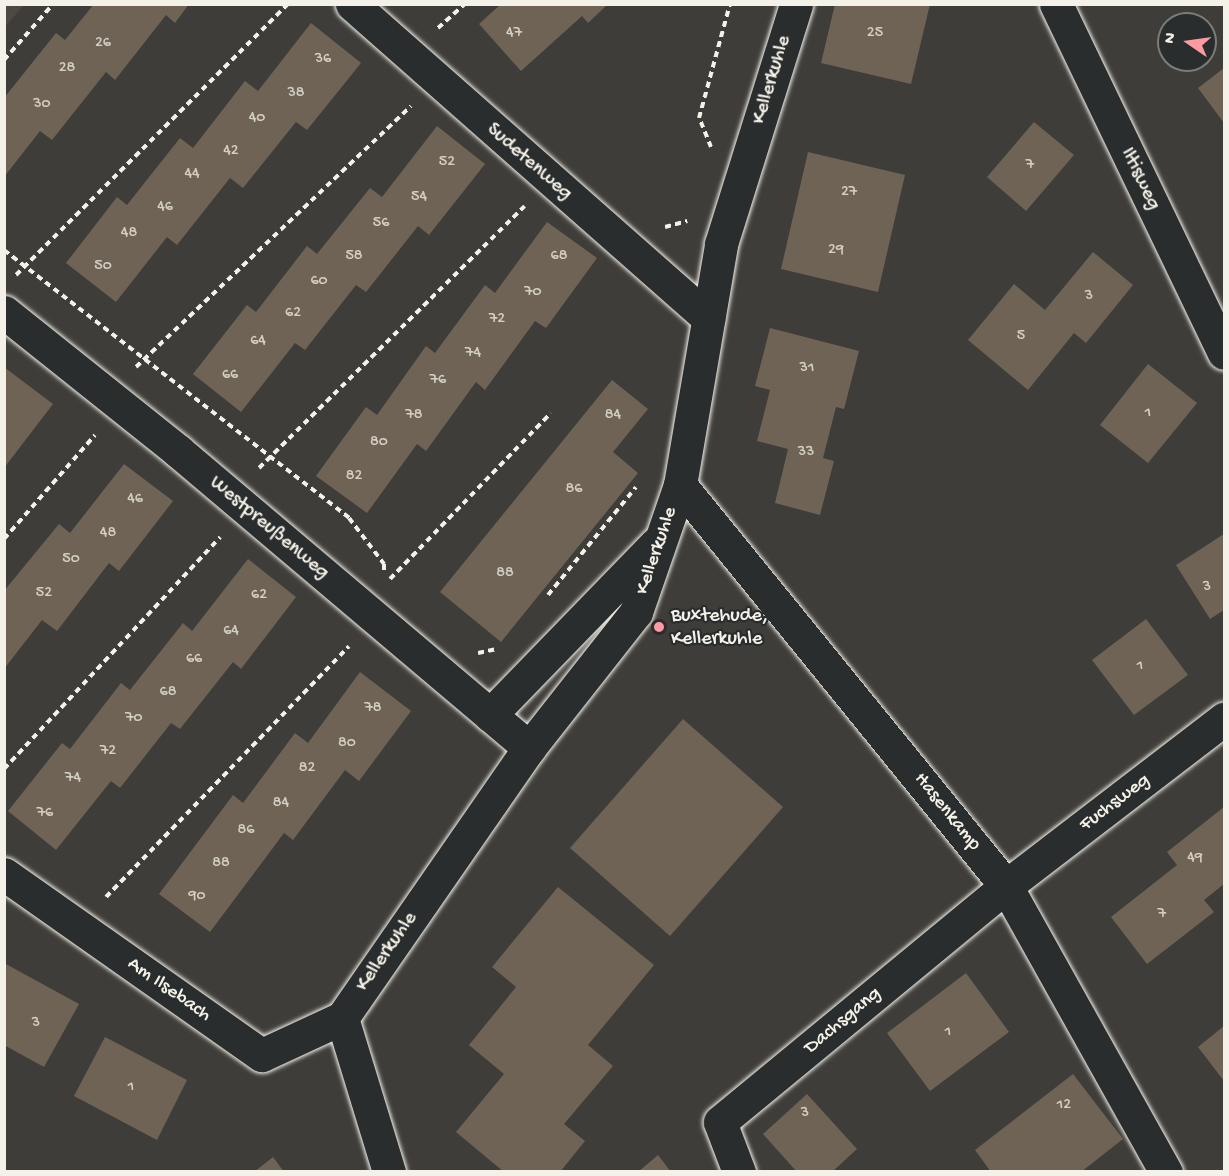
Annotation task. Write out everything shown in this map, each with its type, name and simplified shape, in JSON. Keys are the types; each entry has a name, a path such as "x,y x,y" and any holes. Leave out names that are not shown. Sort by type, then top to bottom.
{"street":[{"name":"Sudetenweg","path":"352,4 708,318"},
{"name":"Kellerkuhle","path":"342,1018 529,748 636,612 680,485 721,244 796,4"},
{"name":"Iltisweg","path":"1056,4 1224,353"},
{"name":"Westpreußenweg","path":"4,312 238,502 529,748"},
{"name":"Hasenkamp","path":"680,485 1006,886 1166,1172"},
{"path":"490,715 662,538"},
{"name":"Fuchsweg","path":"1006,886 1224,719"},
{"name":"Am Ilsebach","path":"4,874 262,1055 342,1018"},
{"name":"Dachsgang","path":"739,1172 720,1122 1006,886"},
{"path":"342,1018 389,1172"}],"path":[{"path":"4,60 53,4"},
{"path":"11,280 288,4"},
{"path":"712,150 699,118 730,4"},
{"path":"4,539 145,358 438,81"},
{"path":"4,769 238,502 271,456 550,181"},
{"path":"659,229 694,219"},
{"path":"4,250 349,518 384,564 385,584 551,412"},
{"path":"542,603 643,479"},
{"path":"78,926 376,618"},
{"path":"468,654 505,648"}],"shaded area":[{"path":"4,5 24,5 5,27"}],"building":[{"path":"94,4 189,4 175,23 166,15 115,80 106,72 52,140 40,131 4,177 4,98 56,33 65,40"},
{"path":"501,4 608,4 588,23 582,16 521,71 479,24"},
{"path":"835,4 930,4 911,84 821,63"},
{"path":"311,23 361,63 307,130 296,122 243,188 230,178 177,245 167,237 116,302 66,263 117,197 127,205 180,138 193,148 245,81 258,91"},
{"path":"1224,68 1224,123 1198,88"},
{"path":"1034,122 1074,155 1026,211 987,177"},
{"path":"437,126 485,164 429,235 418,226 366,292 356,285 305,350 295,343 241,412 193,374 247,305 256,312 307,246 317,254 370,188 382,197"},
{"path":"808,152 905,175 878,292 781,269"},
{"path":"547,222 597,258 546,328 535,321 485,390 476,382 426,451 417,444 367,513 316,476 366,407 377,415 426,346 435,353 485,285 495,293"},
{"path":"1093,252 1133,285 1086,343 1074,333 1028,390 968,340 1014,284 1045,310"},
{"path":"770,328 859,351 844,409 836,407 823,458 834,461 820,515 775,503 788,449 757,441 770,390 755,386"},
{"path":"1148,364 1197,403 1148,463 1100,425"},
{"path":"4,367 53,404 4,468"},
{"path":"612,380 648,409 613,452 638,473 501,642 440,592"},
{"path":"124,464 173,501 119,571 109,563 57,631 42,620 4,669 4,591 59,524 70,533"},
{"path":"1224,534 1224,610 1210,619 1176,565"},
{"path":"248,559 296,597 241,669 233,662 180,729 171,723 120,788 111,781 56,850 8,811 62,743 70,749 121,683 130,690 183,623 192,631"},
{"path":"1146,619 1188,675 1134,715 1092,660"},
{"path":"360,672 411,711 359,781 345,770 293,840 284,833 210,932 159,894 233,795 243,803 295,733 308,743"},
{"path":"683,719 783,807 670,936 570,848"},
{"path":"1224,807 1224,884 1204,900 1214,912 1147,964 1111,917 1177,865 1167,852"},
{"path":"558,887 654,965 588,1045 613,1066 564,1124 585,1141 560,1172 504,1172 456,1132 504,1074 469,1045 516,987 492,967"},
{"path":"4,963 79,1004 44,1067 4,1045"},
{"path":"966,973 1009,1032 930,1091 887,1033"},
{"path":"1224,1026 1224,1081 1198,1047"},
{"path":"105,1037 187,1080 157,1140 74,1096"},
{"path":"1073,1074 1123,1139 1081,1172 991,1172 975,1150"},
{"path":"807,1094 857,1149 832,1172 797,1172 763,1134"},
{"path":"658,1155 671,1172 638,1172"},
{"path":"273,1157 284,1172 254,1172"}],"place":[{"name":"Buxtehude, Kellerkuhle","path":"659,627"}]}
